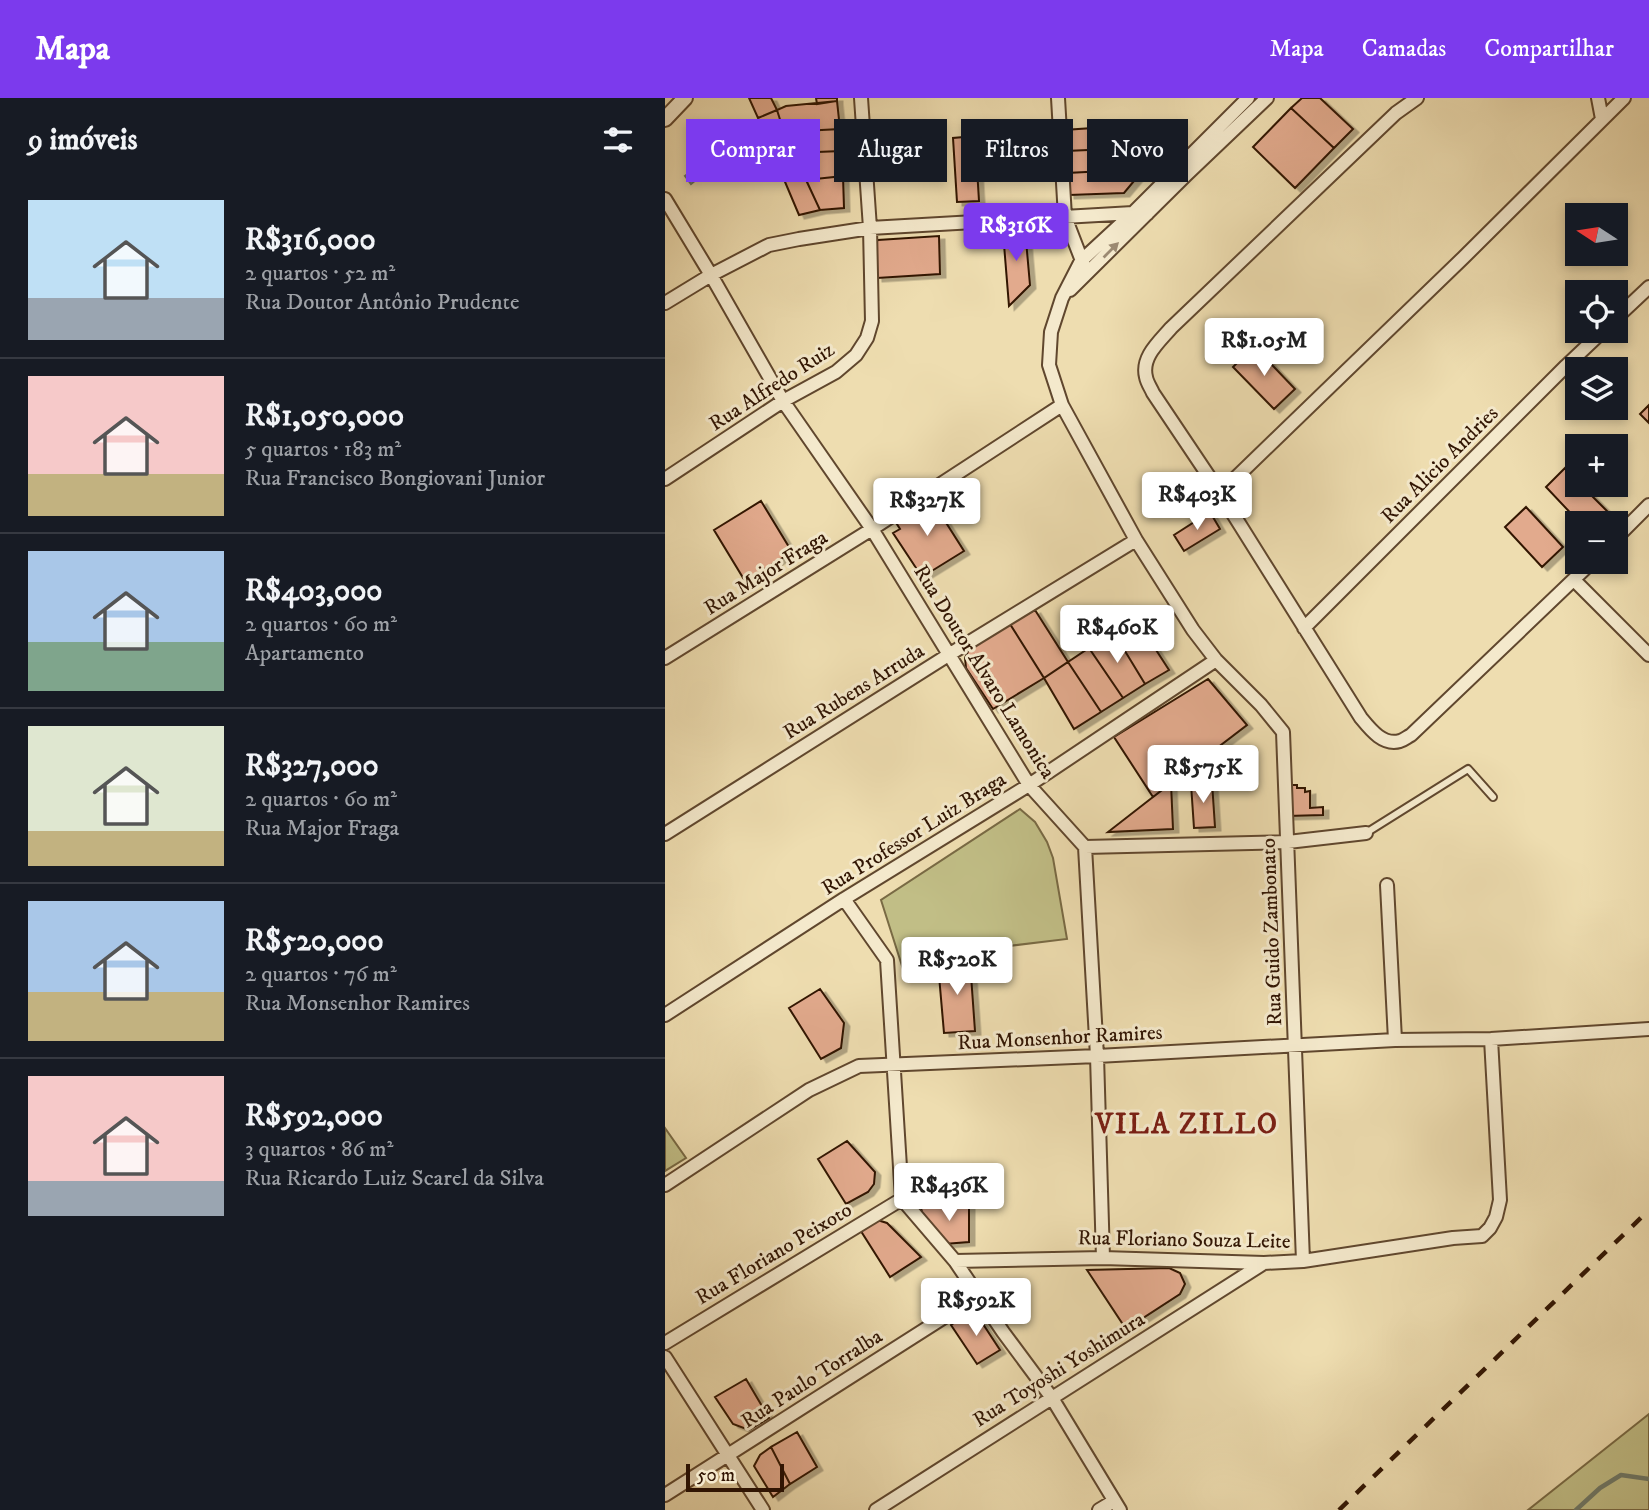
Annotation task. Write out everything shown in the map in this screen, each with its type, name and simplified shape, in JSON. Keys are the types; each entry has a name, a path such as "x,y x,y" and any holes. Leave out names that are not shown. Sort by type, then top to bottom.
{"street":[{"path":"665,119 685,98"},
{"name":"Rua Alfredo Ruiz","path":"665,479 783,401 835,372 856,355 867,338 872,321 870,228 861,98"},
{"path":"1058,98 1065,217 1085,267"},
{"name":"Rua Guido Zambonato","path":"1188,164 1248,98"},
{"path":"1417,98 1396,113 1357,149 1171,328 1152,351 1147,362 1146,376 1153,393 1220,494 1360,718 1372,732 1384,740 1399,742 1411,735 1580,574"},
{"path":"1598,98 1602,119"},
{"path":"1220,494 1624,98"},
{"name":"Rua Guido Zambonato","path":"1188,166 1264,99"},
{"name":"Rua Guido Zambonato","path":"1169,182 1133,213 1085,267 1062,298 1051,332 1049,365 1062,405 1136,540 1193,630 1216,660 1261,705 1283,732 1303,1261"},
{"name":"Rua Guido Zambonato","path":"1085,267 1147,214 1173,182"},
{"name":"Rua Doutor Alvaro Lamonica","path":"665,199 783,401 872,529 1029,785 1085,847"},
{"path":"665,303 769,245 870,228 1147,214"},
{"path":"1628,307 1649,287"},
{"name":"Rua Alicio Andries","path":"1304,628 1590,343"},
{"name":"Rua Major Fraga","path":"665,658 872,529 1062,405"},
{"path":"1628,526 1649,505"},
{"name":"Rua Rubens Arruda","path":"665,834 1136,540"},
{"path":"1574,580 1649,655"},
{"name":"Rua Professor Luiz Braga","path":"665,1016 844,899 1029,785 1216,660"},
{"path":"1103,1258 1097,1056 1085,847 1288,842 1366,833"},
{"path":"1387,885 1395,1040"},
{"path":"844,899 887,960 902,1199 955,1261 1052,1398 1117,1505 1099,1510"},
{"name":"Rua Monsenhor Ramires","path":"665,1185 809,1090 859,1066 1296,1044 1491,1039 1649,1029"},
{"name":"Rua Floriano Souza Leite","path":"955,1261 1103,1258 1264,1263 1303,1261 1482,1236 1496,1217 1500,1200 1491,1039"},
{"name":"Rua Floriano Peixoto","path":"665,1343 902,1199"},
{"name":"Rua Toyoshi Yoshimura","path":"876,1510 1264,1263"},
{"name":"Rua Paulo Torralba","path":"665,1495 979,1295"},
{"path":"665,1357 763,1510"}],"lane":[{"path":"1366,833 1468,769 1493,797"}],"shaded area":[{"path":"1020,809 1035,822 1053,858 1067,939 992,948 903,969 881,900"},
{"path":"665,1128 686,1158 665,1171"},
{"path":"1649,1414 1649,1510 1528,1510"}],"building":[{"path":"749,98 771,98 777,110 758,118"},
{"path":"816,98 837,98 837,101 817,104"},
{"path":"1302,98 1320,98 1353,129 1334,148 1291,108"},
{"path":"837,101 839,119 834,119 834,129 820,130 820,119 780,119 777,110 786,106"},
{"path":"1291,108 1334,148 1295,188 1253,147"},
{"path":"777,110 780,119 758,119"},
{"path":"1087,128 1087,150 1073,151 1073,129"},
{"path":"834,129 834,151 820,152 820,130"},
{"path":"961,137 961,182 978,182 979,201 957,202 953,138"},
{"path":"1087,150 1087,172 1073,173 1073,151"},
{"path":"834,151 834,177 820,178 820,152"},
{"path":"1087,172 1087,182 1133,182 1124,193 1069,195 1068,182 1073,182 1073,173"},
{"path":"834,177 834,182 843,182 844,208 820,210 807,182 820,182 820,178"},
{"path":"785,182 807,182 820,210 799,215"},
{"path":"1025,229 1030,285 1009,306 1003,232"},
{"path":"939,236 940,274 877,278 873,245 878,240"},
{"path":"1254,346 1295,389 1274,409 1233,367"},
{"path":"1649,405 1649,423 1640,414"},
{"path":"1565,468 1565,497 1593,497 1607,511 1569,511 1546,487"},
{"path":"931,499 964,551 922,577 893,533 900,529 895,521"},
{"path":"761,501 792,552 745,581 714,530"},
{"path":"1526,507 1563,547 1542,567 1505,527"},
{"path":"1210,512 1220,529 1184,551 1174,535"},
{"path":"1035,610 1068,662 1044,678 1010,624"},
{"path":"1136,619 1169,670 1145,684 1114,633"},
{"path":"1010,624 1044,678 993,709 966,668 965,658 969,649"},
{"path":"1114,633 1145,684 1123,698 1089,648"},
{"path":"1089,648 1123,698 1101,712 1068,662"},
{"path":"1068,662 1101,712 1074,729 1044,678"},
{"path":"1208,679 1247,725 1153,797 1114,737"},
{"path":"1212,782 1215,827 1194,828 1191,784"},
{"path":"1171,783 1173,829 1108,832"},
{"path":"1286,785 1297,785 1297,788 1305,788 1305,792 1310,791 1310,808 1323,807 1323,815 1287,816"},
{"path":"970,961 975,1031 944,1033 938,964"},
{"path":"820,989 844,1023 841,1048 821,1059 789,1008"},
{"path":"847,1141 875,1172 874,1184 868,1192 846,1204 818,1159"},
{"path":"969,1204 969,1242 944,1244 924,1222 921,1208"},
{"path":"874,1219 887,1223 921,1257 890,1277 859,1228"},
{"path":"1169,1268 1180,1273 1185,1284 1180,1294 1126,1329 1087,1270"},
{"path":"961,1318 979,1318 1000,1350 977,1364 951,1325"},
{"path":"746,1379 769,1418 749,1430 733,1424 715,1397"},
{"path":"797,1432 817,1467 790,1484 771,1447"},
{"path":"771,1447 790,1484 773,1497 754,1466 760,1455"}],"waterway":[{"path":"1576,1510 1600,1488 1621,1475 1649,1479"}],"railway":[{"path":"1339,1510 1649,1210"}],"district":[{"name":"VILA ZILLO","path":"1187,1124"}]}
